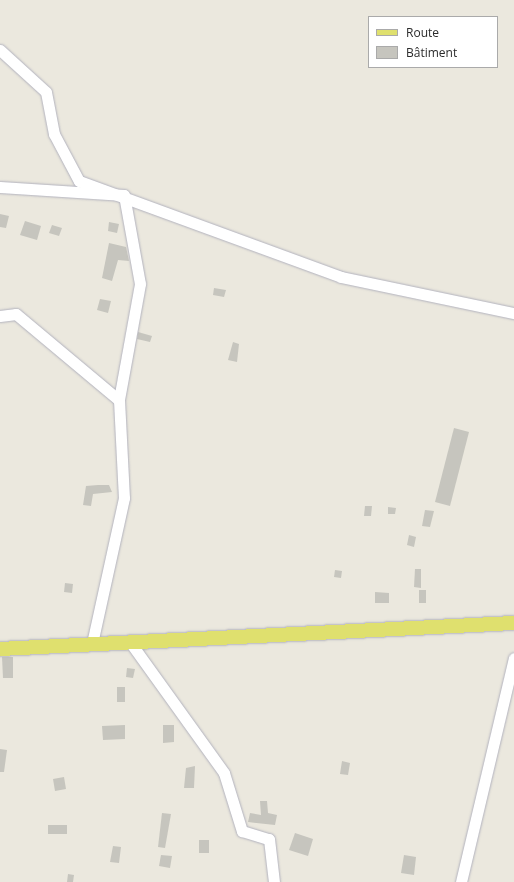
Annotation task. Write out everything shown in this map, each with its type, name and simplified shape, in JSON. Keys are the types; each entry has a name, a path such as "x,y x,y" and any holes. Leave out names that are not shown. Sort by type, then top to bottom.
{"main road":[{"path":"0,649 514,623"}],"street":[{"path":"0,50 46,92 54,134 79,181 124,195 341,277 514,313"},
{"path":"0,187 124,195"},
{"path":"92,644 124,498 119,400 140,284 124,195"},
{"path":"0,316 16,314 119,400"},
{"path":"130,642 224,773 242,831 269,839 274,882"},
{"path":"461,882 514,658"}],"building":[{"path":"0,214 9,216 6,228 0,227"},
{"path":"25,221 41,226 37,240 20,235"},
{"path":"109,222 119,224 117,233 108,231"},
{"path":"52,225 62,228 59,236 49,233"},
{"path":"109,243 126,247 129,261 118,260 112,281 102,278"},
{"path":"214,288 226,290 224,297 213,295"},
{"path":"100,299 111,301 108,313 97,310"},
{"path":"138,332 152,336 150,342 137,339"},
{"path":"233,342 239,344 237,362 228,360"},
{"path":"454,428 469,432 450,506 435,502"},
{"path":"109,485 112,492 93,494 91,506 83,505 86,486"},
{"path":"365,506 372,506 371,516 364,516"},
{"path":"388,507 396,508 395,514 388,514"},
{"path":"425,510 434,511 430,527 422,526"},
{"path":"409,535 416,537 414,547 407,545"},
{"path":"415,569 421,569 421,588 414,587"},
{"path":"335,570 342,571 341,578 334,577"},
{"path":"65,583 73,584 72,593 64,592"},
{"path":"419,590 426,590 426,603 419,603"},
{"path":"375,592 389,593 389,603 375,603"},
{"path":"2,657 13,657 13,678 3,678"},
{"path":"127,668 135,669 133,678 126,677"},
{"path":"117,687 125,687 125,702 117,702"},
{"path":"125,725 125,739 103,740 102,726"},
{"path":"163,725 174,725 174,742 163,743"},
{"path":"0,749 7,750 4,772 0,772"},
{"path":"342,761 350,763 348,775 340,774"},
{"path":"195,766 194,788 184,788 186,768"},
{"path":"64,777 66,789 55,791 53,779"},
{"path":"260,801 267,801 268,813 277,815 275,825 248,822 250,813 261,815"},
{"path":"162,813 171,814 165,848 158,847"},
{"path":"48,825 67,825 67,834 48,834"},
{"path":"295,833 313,839 308,856 289,850"},
{"path":"199,840 209,840 209,853 199,853"},
{"path":"113,846 121,847 119,863 110,862"},
{"path":"161,855 172,856 170,868 159,866"},
{"path":"404,855 416,857 414,875 401,873"},
{"path":"68,874 74,875 73,882 67,882"}]}
